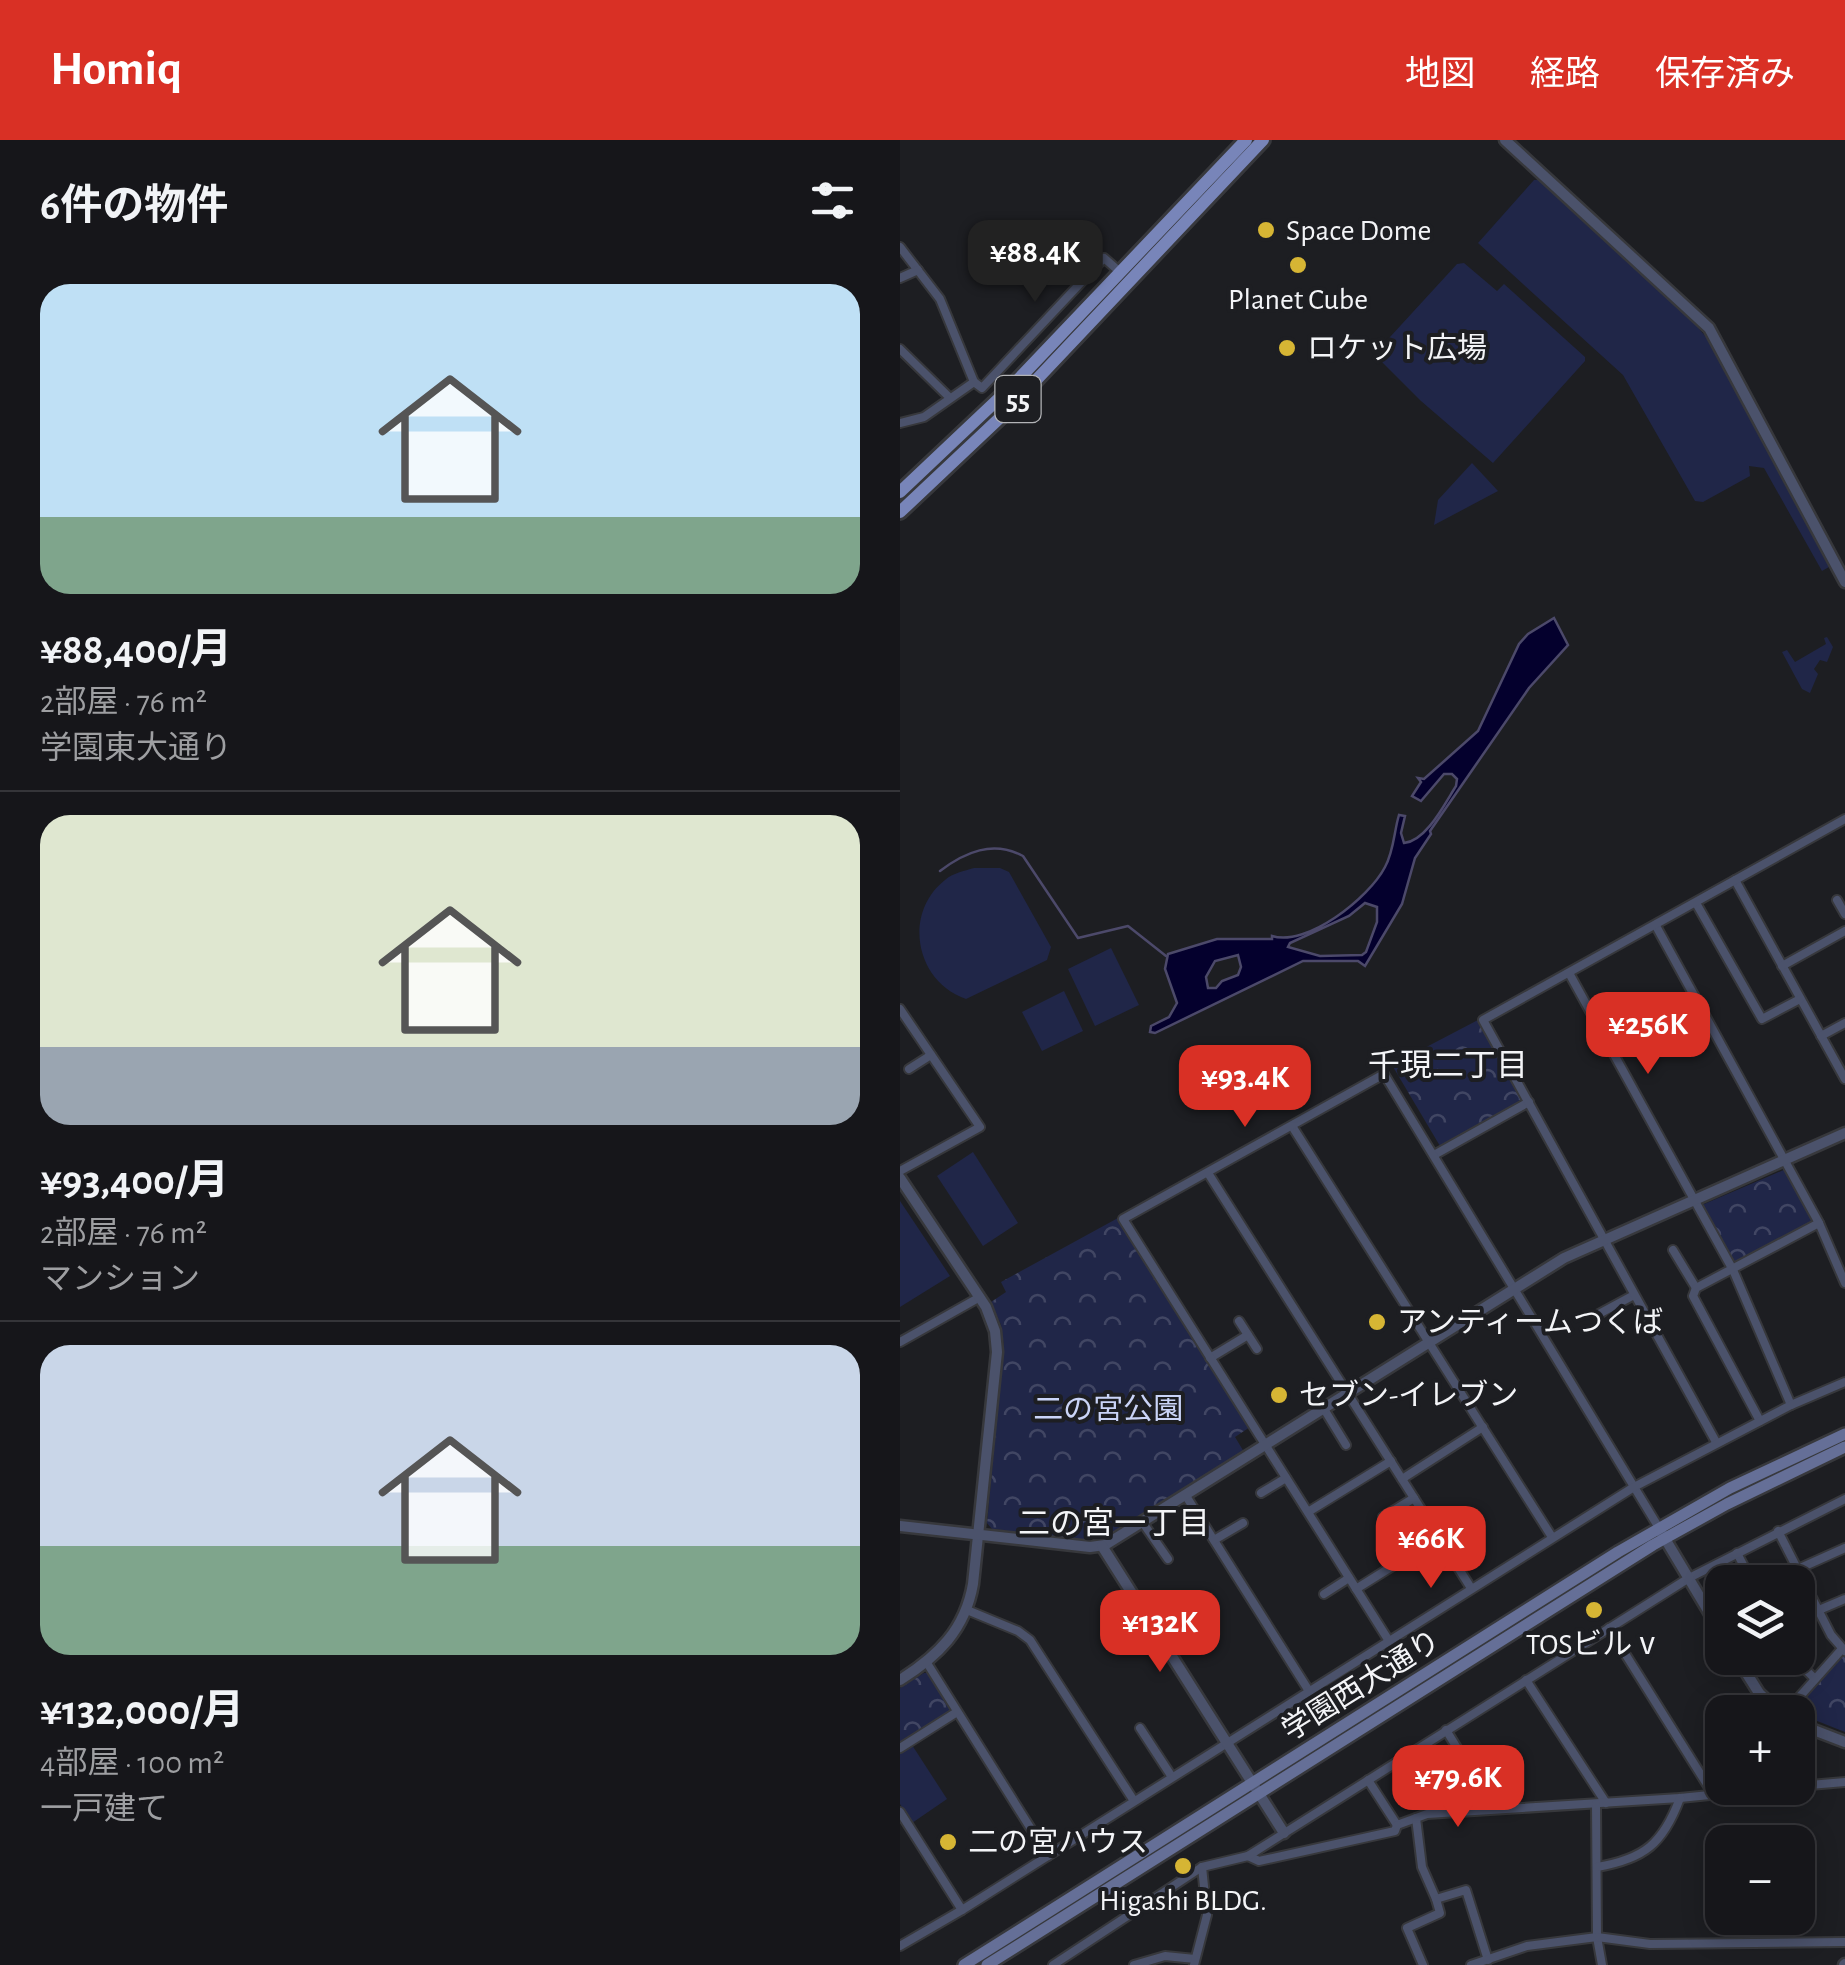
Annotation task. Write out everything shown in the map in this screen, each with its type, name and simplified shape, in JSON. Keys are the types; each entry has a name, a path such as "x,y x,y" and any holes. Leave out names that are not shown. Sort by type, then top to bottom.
{"main road":[{"name":"55","path":"900,512 977,441 1246,140"},
{"name":"55","path":"900,492 1126,278 1263,140"},
{"name":"学園西大通り","path":"964,1965 1256,1788 1730,1488 1845,1434"},
{"name":"学園西大通り","path":"1661,1533 1845,1447"},
{"name":"学園西大通り","path":"986,1965 1256,1788"}],"street":[{"path":"1505,140 1709,328 1845,582"},
{"path":"900,247 940,299 974,382 982,388 1104,258 1126,278"},
{"path":"900,278 918,270"},
{"path":"900,350 950,398"},
{"path":"900,423 924,418 974,382"},
{"path":"1716,1442 1483,1020 1845,820"},
{"path":"1734,880 1845,1079"},
{"path":"1837,900 1845,914"},
{"path":"1696,903 1762,1019 1800,999"},
{"path":"1656,926 1820,1223 1845,1284"},
{"path":"1782,966 1845,931"},
{"path":"1569,973 1733,1270 1791,1405"},
{"path":"900,1009 980,1127 900,1175 980,1298 995,1330 997,1362 967,1610 949,1642 927,1663 900,1680"},
{"path":"1821,1036 1845,1023"},
{"path":"909,1069 931,1055"},
{"path":"1388,1641 1123,1219 1384,1074 1705,1605"},
{"path":"1434,1154 1528,1102"},
{"path":"1292,1126 1552,1537"},
{"path":"900,1526 1102,1546 1564,1258 1845,1134"},
{"path":"1208,1172 1471,1588"},
{"path":"1760,1421 1693,1296 1696,1288 1820,1223"},
{"path":"1673,1250 1696,1288"},
{"path":"1597,1315 1634,1295"},
{"path":"900,1342 980,1298"},
{"path":"1238,1321 1257,1349"},
{"path":"1210,1358 1248,1336"},
{"path":"900,1946 1634,1487 1716,1442 1845,1382"},
{"path":"1324,1409 1346,1444"},
{"path":"1402,1478 1483,1428"},
{"path":"1308,1512 1391,1461"},
{"path":"1261,1493 1286,1478"},
{"path":"1186,1496 1309,1692"},
{"path":"1383,1517 1414,1498"},
{"path":"1056,1964 1202,1867 1248,1856 1689,1578 1845,1499"},
{"path":"1214,1540 1243,1522"},
{"path":"1144,1523 1168,1559"},
{"path":"1778,1530 1796,1565"},
{"path":"1356,1589 1438,1537"},
{"path":"1102,1546 1284,1833"},
{"path":"1807,1565 1845,1548"},
{"path":"1736,1553 1743,1565"},
{"path":"1324,1594 1349,1578"},
{"path":"1818,1610 1845,1598"},
{"path":"1799,1695 1843,1650 1815,1604"},
{"path":"967,1610 1030,1640 1134,1802"},
{"path":"1608,1628 1705,1780"},
{"path":"927,1663 1048,1856"},
{"path":"1811,1675 1815,1679"},
{"path":"1526,1680 1600,1803 1597,1937 1602,1965"},
{"path":"900,1748 957,1712"},
{"path":"1140,1728 1172,1777"},
{"path":"1446,1730 1494,1808"},
{"path":"1815,1731 1845,1742"},
{"path":"1248,1856 1260,1861 1396,1831 1397,1825 1368,1780"},
{"path":"1815,1785 1845,1782"},
{"path":"1397,1825 1416,1818 1494,1808 1705,1795"},
{"path":"1597,1867 1637,1858 1648,1850 1674,1816 1680,1798"},
{"path":"900,1812 962,1910"},
{"path":"1416,1818 1422,1867 1440,1913 1407,1928 1424,1965"},
{"path":"1134,1965 1165,1956 1195,1962 1207,1915 1202,1867"},
{"path":"1436,1899 1466,1890 1488,1960"},
{"path":"1471,1965 1527,1946 1597,1937 1650,1944 1845,1942"}],"green space":[{"path":"1534,180 1540,180 1706,337 1829,567 1822,571 1764,468 1749,466 1750,476 1703,502 1695,501 1623,375 1478,243"},
{"path":"1464,263 1497,291 1504,284 1585,357 1493,463 1377,357 1379,349 1457,264"},
{"path":"1472,463 1498,491 1434,525 1438,500"},
{"path":"1827,637 1833,647 1827,662 1820,660 1814,669 1818,674 1810,693 1802,689 1782,652 1787,650 1795,662 1826,644"},
{"path":"974,868 1009,872 1051,947 1047,960 966,999 949,990 926,963 920,928 932,894 948,878"},
{"path":"1111,948 1139,1005 1095,1026 1068,969"},
{"path":"1064,991 1083,1031 1042,1051 1022,1012"},
{"path":"1478,1020 1522,1097 1520,1102 1440,1146 1392,1065"},
{"path":"973,1152 1018,1223 983,1246 937,1176"},
{"path":"1786,1169 1814,1219 1812,1224 1739,1264 1733,1263 1702,1205"},
{"path":"900,1201 950,1276 900,1307"},
{"name":"二の宮公園","path":"1118,1218 1250,1427 1235,1437 1244,1452 1167,1504 1103,1536 1062,1539 992,1529 987,1523 1004,1346 1001,1325 991,1302 1006,1292 1001,1282"},
{"path":"1845,1654 1845,1732 1815,1720 1815,1695 1806,1695"},
{"path":"928,1673 950,1713 900,1745 900,1688"},
{"path":"912,1745 947,1799 912,1823 900,1804 900,1752"}],"shaded area":[{"path":"1554,618 1568,645 1529,688 1430,831 1415,858 1402,904 1365,966 1358,961 1303,961 1155,1033 1150,1032 1151,1026 1169,1017 1177,1003 1165,969 1168,954 1217,939 1272,939 1319,927 1351,905 1377,879 1390,854 1399,815 1405,816 1401,833 1404,843 1427,829 1457,779 1444,774 1421,801 1412,796 1421,782 1418,778 1424,779 1478,731 1519,644","holes":["1365,903 1377,907 1377,922 1362,955 1320,956 1288,947 1349,916","1238,955 1238,975 1216,988 1208,988 1206,977 1215,961"]}],"waterway":[{"path":"940,871 980,850 1012,851 1023,856 1078,938 1128,926 1166,956"}],"place":[{"name":"Space Dome","path":"1266,230"},
{"name":"Planet Cube","path":"1298,265"},
{"name":"ロケット広場","path":"1287,348"},
{"name":"アンティームつくば","path":"1377,1322"},
{"name":"セブン-イレブン","path":"1279,1395"},
{"name":"TOSビルⅴ","path":"1594,1610"},
{"name":"二の宮ハウス","path":"948,1842"},
{"name":"Higashi BLDG.","path":"1183,1866"}],"district":[{"name":"千現二丁目","path":"1448,1065"},
{"name":"二の宮一丁目","path":"1114,1523"}]}
